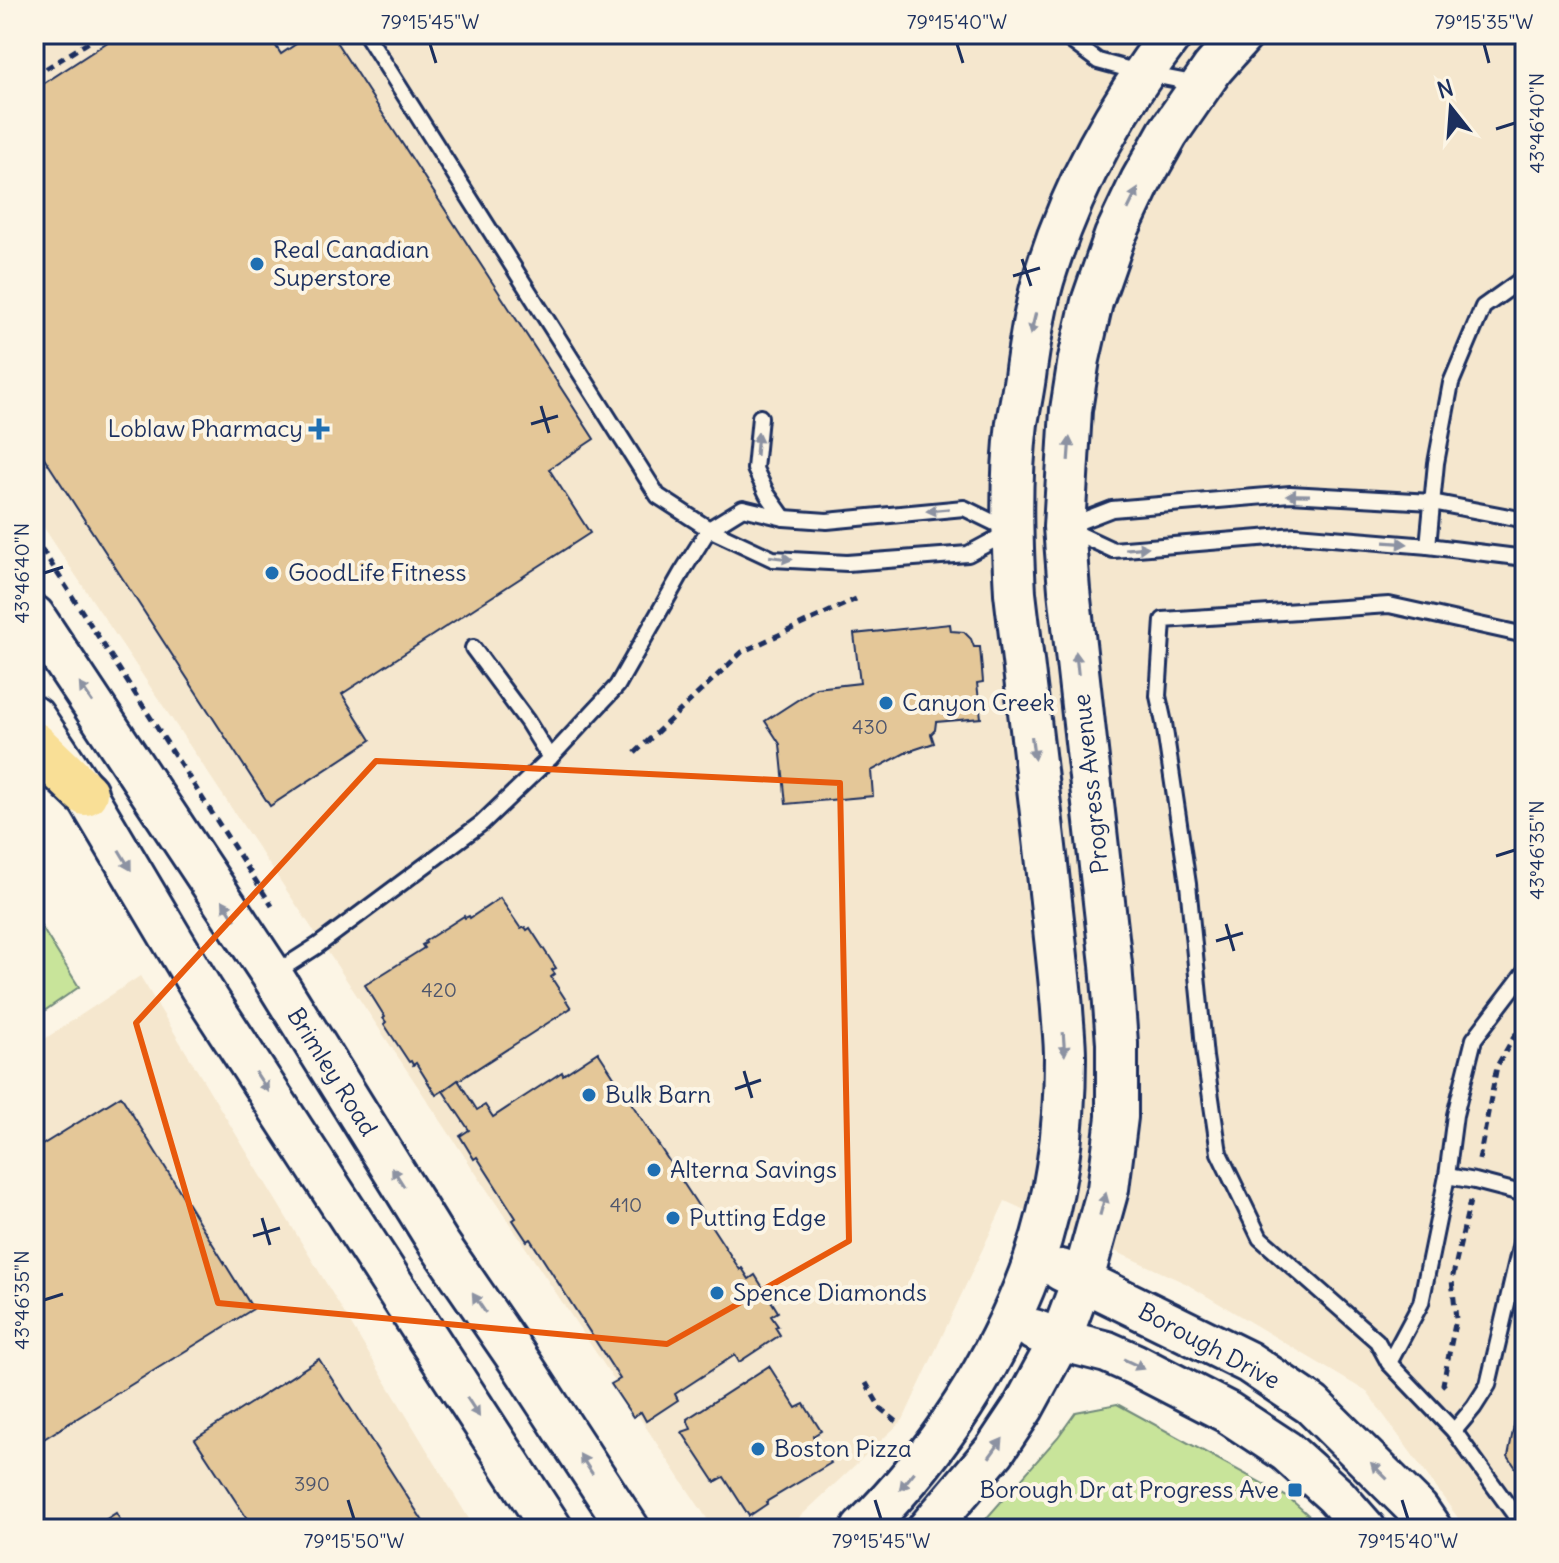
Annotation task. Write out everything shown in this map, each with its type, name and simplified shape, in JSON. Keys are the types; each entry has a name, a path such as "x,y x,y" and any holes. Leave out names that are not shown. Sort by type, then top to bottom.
{"highway":[{"path":"34,744 85,793"}],"main road":[{"path":"862,1529 890,1502 948,1431 1010,1321 1035,1259 1050,1203 1061,1143 1065,1056 1059,966 1015,593 1011,531 1017,426 1030,336 1046,269 1075,193 1142,73 1172,34"},
{"name":"Progress Avenue","path":"928,1529 995,1450 1023,1408 1060,1340 1083,1279 1108,1189 1117,1117 1117,1043 1064,527 1071,410 1092,302 1115,236 1168,133 1213,68 1243,34"},
{"path":"1011,531 1064,527"},
{"name":"Brimley Road","path":"34,616 272,975 439,1244 629,1529"},
{"path":"34,717 85,793 202,990 552,1529"},
{"path":"388,1277 439,1244"},
{"name":"Borough Drive","path":"1035,1259 1083,1279 1248,1362 1312,1405 1418,1510 1431,1529"},
{"name":"Borough Drive","path":"1010,1321 1060,1340 1107,1352 1227,1412 1286,1451 1336,1496 1365,1529"}],"lane":[{"path":"366,34 658,496 709,529 773,559 847,563 968,554 1011,531"},
{"path":"1062,34 1098,61 1201,84"},
{"path":"1428,546 1436,463 1451,383 1483,307 1525,277"},
{"path":"760,417 755,469 767,494 784,518"},
{"path":"1064,527 1112,509 1290,494 1432,502 1525,520"},
{"path":"272,975 317,946 482,823 550,758 617,686 709,529 743,508 784,518 827,521 964,508 1011,531"},
{"path":"1064,527 1113,550 1296,535 1525,558"},
{"path":"1525,635 1389,605 1163,620 1158,696 1188,884 1205,1057 1219,1153 1260,1238 1377,1341 1389,1363 1454,1431 1525,1529"},
{"path":"473,648 550,758"},
{"path":"1389,1363 1421,1303 1447,1176 1455,1115 1474,1039 1525,972"},
{"path":"1447,1176 1525,1194"},
{"path":"1454,1431 1488,1385 1525,1226"}],"path":[{"path":"34,76 102,34"},
{"path":"34,537 272,906"},
{"path":"635,753 742,652 856,599"},
{"path":"1469,1413 1443,1384 1456,1319 1452,1280 1497,1066 1525,1018"},
{"path":"866,1383 881,1409 901,1425"}],"highlighted area":[{"path":"376,761 840,783 849,1241 667,1344 218,1303 136,1023"}],"shaded area":[{"path":"43,34 1525,34 1525,1529 1466,1529 1367,1392 1185,1283 1005,1201 903,1420 787,1529 714,1529 34,513 34,40"},
{"path":"140,976 475,1529 34,1529 34,1046"}],"green space":[{"path":"34,915 79,987 34,1018"},
{"path":"1117,1404 1289,1498 1324,1529 977,1529 1058,1437 1076,1412"}],"building":[{"name":"Real Canadian Superstore","path":"120,34 268,34 281,54 311,34 331,34 594,439 549,469 590,533 342,694 371,740 270,806 34,442 34,90"},
{"name":"Canyon Creek","path":"950,624 951,631 964,632 974,647 980,647 983,682 977,683 981,718 936,722 931,734 934,743 907,752 871,771 873,796 786,804 780,744 765,721 816,688 860,683 854,634"},
{"path":"500,898 521,929 530,928 556,968 552,970 555,974 551,977 571,1008 436,1095 416,1063 413,1065 409,1062 384,1024 385,1017 365,985 424,948 422,945 425,941 464,916 470,918"},
{"path":"598,1052 740,1270 742,1268 749,1279 755,1275 778,1312 771,1316 780,1335 739,1362 735,1355 675,1394 678,1400 646,1421 641,1412 633,1417 611,1384 620,1379 530,1239 527,1241 513,1220 516,1218 477,1157 474,1159 460,1136 469,1130 443,1091 458,1080 477,1110 485,1105 493,1117"},
{"path":"121,1096 253,1309 34,1445 34,1150"},
{"path":"319,1359 428,1529 254,1529 195,1439"},
{"name":"Boston Pizza","path":"769,1366 796,1408 804,1404 821,1431 813,1436 831,1463 766,1502 749,1516 724,1477 715,1482 682,1432 691,1429 687,1419"},
{"path":"1525,1370 1525,1482 1508,1456"},
{"path":"36,1508 50,1529 34,1529"},
{"path":"116,1513 126,1529 91,1529"}],"place":[{"name":"Real Canadian Superstore","path":"257,264"},
{"name":"Loblaw Pharmacy","path":"319,429"},
{"name":"GoodLife Fitness","path":"272,573"},
{"name":"Canyon Creek","path":"886,703"},
{"name":"Bulk Barn","path":"589,1095"},
{"name":"Alterna Savings","path":"654,1170"},
{"name":"Putting Edge","path":"673,1218"},
{"name":"Spence Diamonds","path":"717,1293"},
{"name":"Boston Pizza","path":"758,1449"},
{"name":"Borough Dr at Progress Ave","path":"1295,1490"}]}
